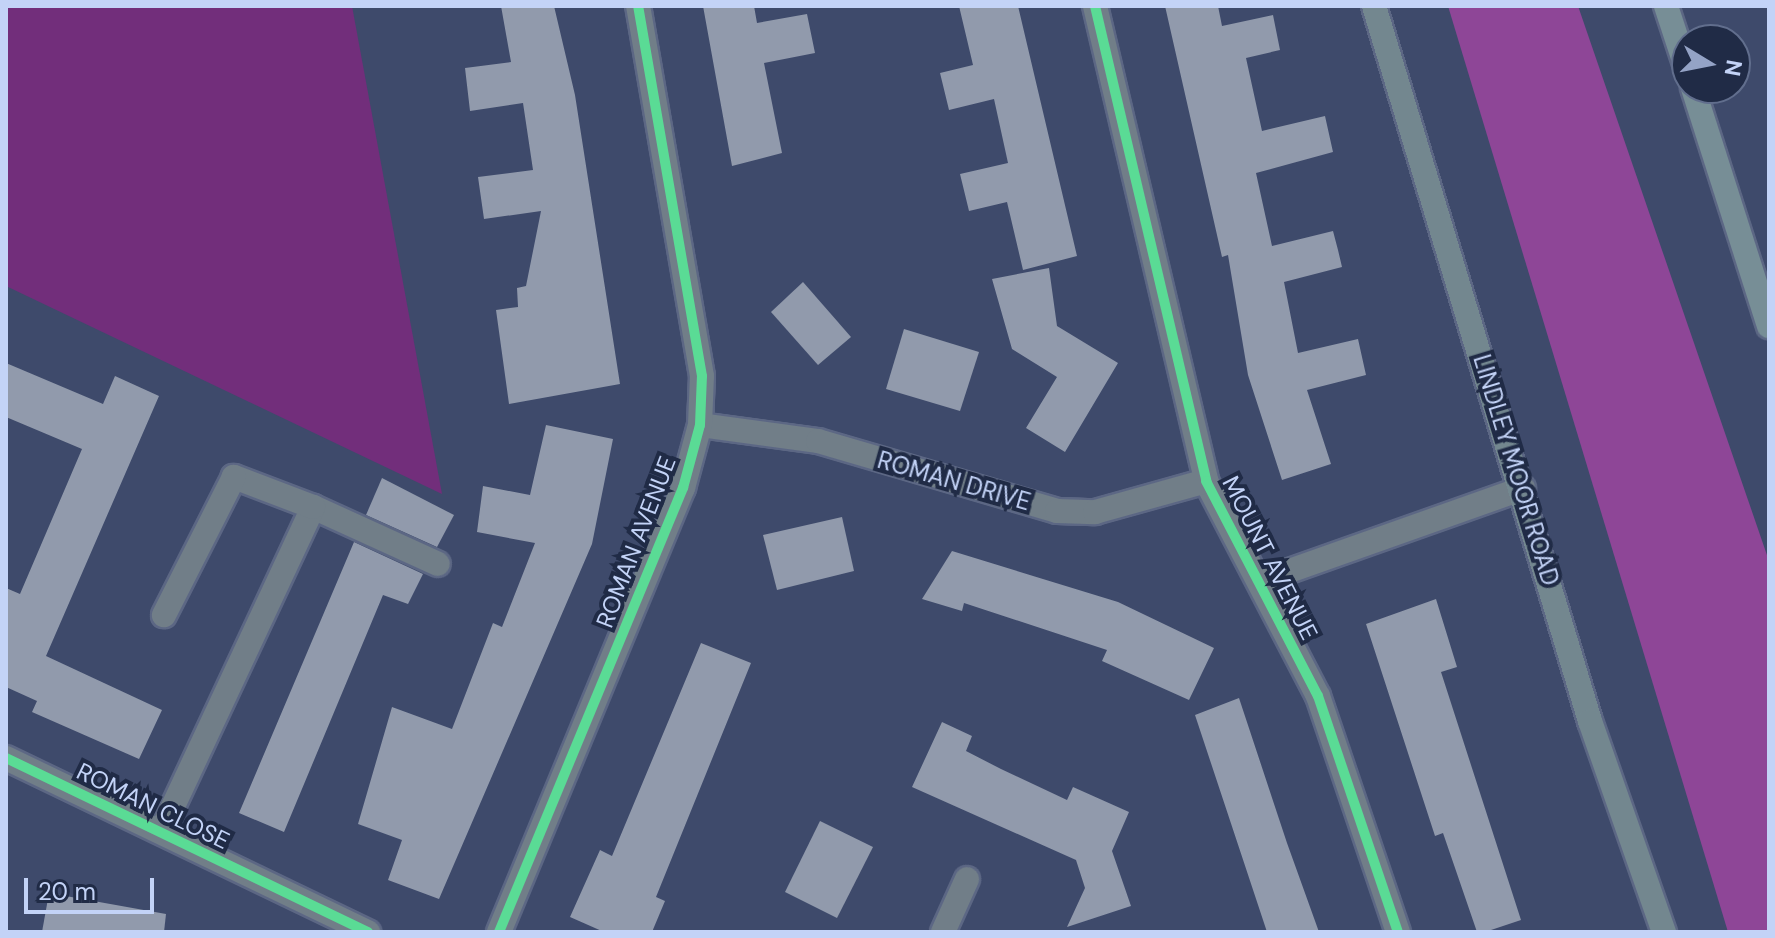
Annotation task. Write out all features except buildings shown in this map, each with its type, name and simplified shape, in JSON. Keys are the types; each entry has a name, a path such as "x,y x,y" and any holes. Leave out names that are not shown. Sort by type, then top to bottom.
{"highway":[{"path":"1698,104 1769,326"}],"main road":[{"name":"LINDLEY MOOR ROAD","path":"1374,6 1523,488 1590,721 1664,932"}],"street":[{"name":"ROMAN AVENUE","path":"499,932 683,488 700,425 702,376 638,6"},
{"name":"MOUNT AVENUE","path":"1095,6 1206,481 1261,581 1318,696 1398,932"},
{"name":"ROMAN DRIVE","path":"700,425 818,441 1057,511 1095,512 1206,481"},
{"path":"164,615 234,477 313,507 438,564"},
{"path":"1261,581 1523,488"},
{"path":"161,832 313,507"},
{"name":"ROMAN CLOSE","path":"6,758 368,932"},
{"path":"943,932 967,879"}],"shaded area":[{"path":"6,6 352,6 442,494 6,286"},
{"path":"1448,6 1578,6 1769,561 1769,932 1728,932"}],"cycle path":[{"path":"499,932 683,488 700,425 702,376 638,6"},
{"path":"1095,6 1206,481 1318,696 1398,932"},
{"path":"6,758 368,932"}]}
